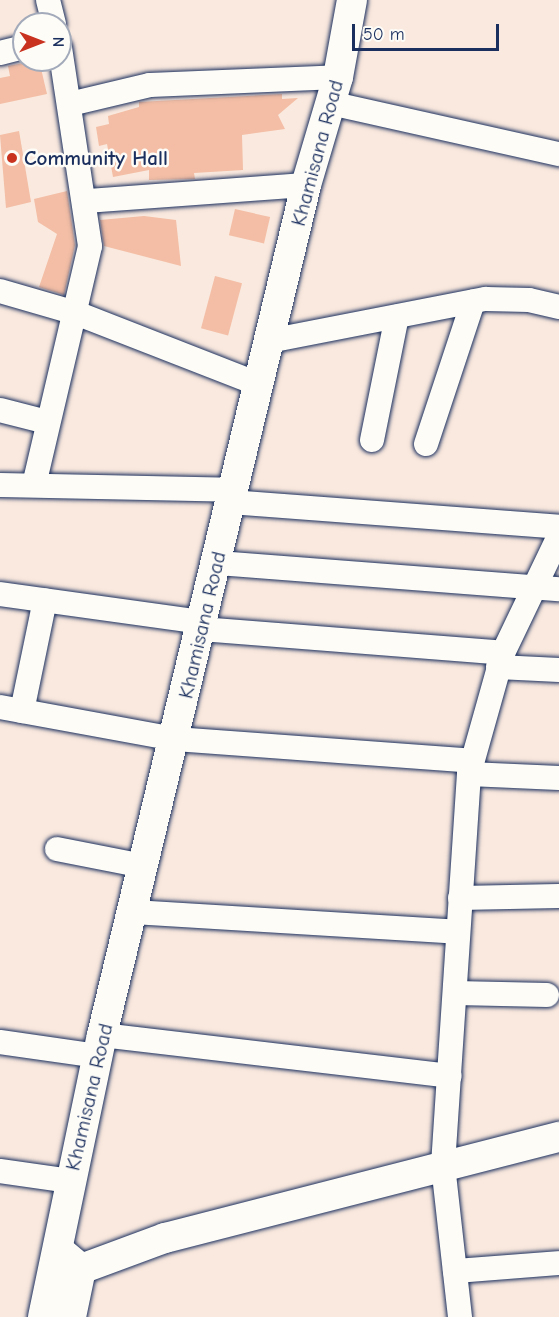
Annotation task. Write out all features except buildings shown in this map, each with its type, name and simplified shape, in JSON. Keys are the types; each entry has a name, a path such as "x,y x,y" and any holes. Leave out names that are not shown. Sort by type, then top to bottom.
{"street":[{"name":"Khamisana Road","path":"71,1260 70,1181 100,1045 218,563 231,496 306,185 334,90 352,0"},
{"path":"34,485 90,246 87,201 64,72"},
{"path":"70,104 150,85 334,90 559,154"},
{"path":"87,201 306,185"},
{"path":"0,291 76,313 258,384"},
{"path":"269,342 473,302 515,298 559,308"},
{"path":"426,444 473,302"},
{"path":"372,440 397,316"},
{"path":"0,410 47,422"},
{"path":"0,485 231,496 559,527"},
{"path":"460,1317 443,1165 456,993 457,932 470,767 500,660 531,588 559,536"},
{"path":"218,563 559,589"},
{"path":"0,594 202,626 500,660 559,670"},
{"path":"45,600 11,709 175,740 470,767 559,778"},
{"path":"57,849 144,866"},
{"path":"460,898 559,896"},
{"path":"133,912 457,932"},
{"path":"456,993 547,995"},
{"path":"0,1042 100,1045 450,1076"},
{"path":"71,1260 559,1137"},
{"path":"0,1171 70,1181"},
{"path":"43,1317 71,1260"},
{"path":"71,1260 71,1317"},
{"path":"455,1270 559,1263"}],"place":[{"name":"Community Hall","path":"12,158"}]}
